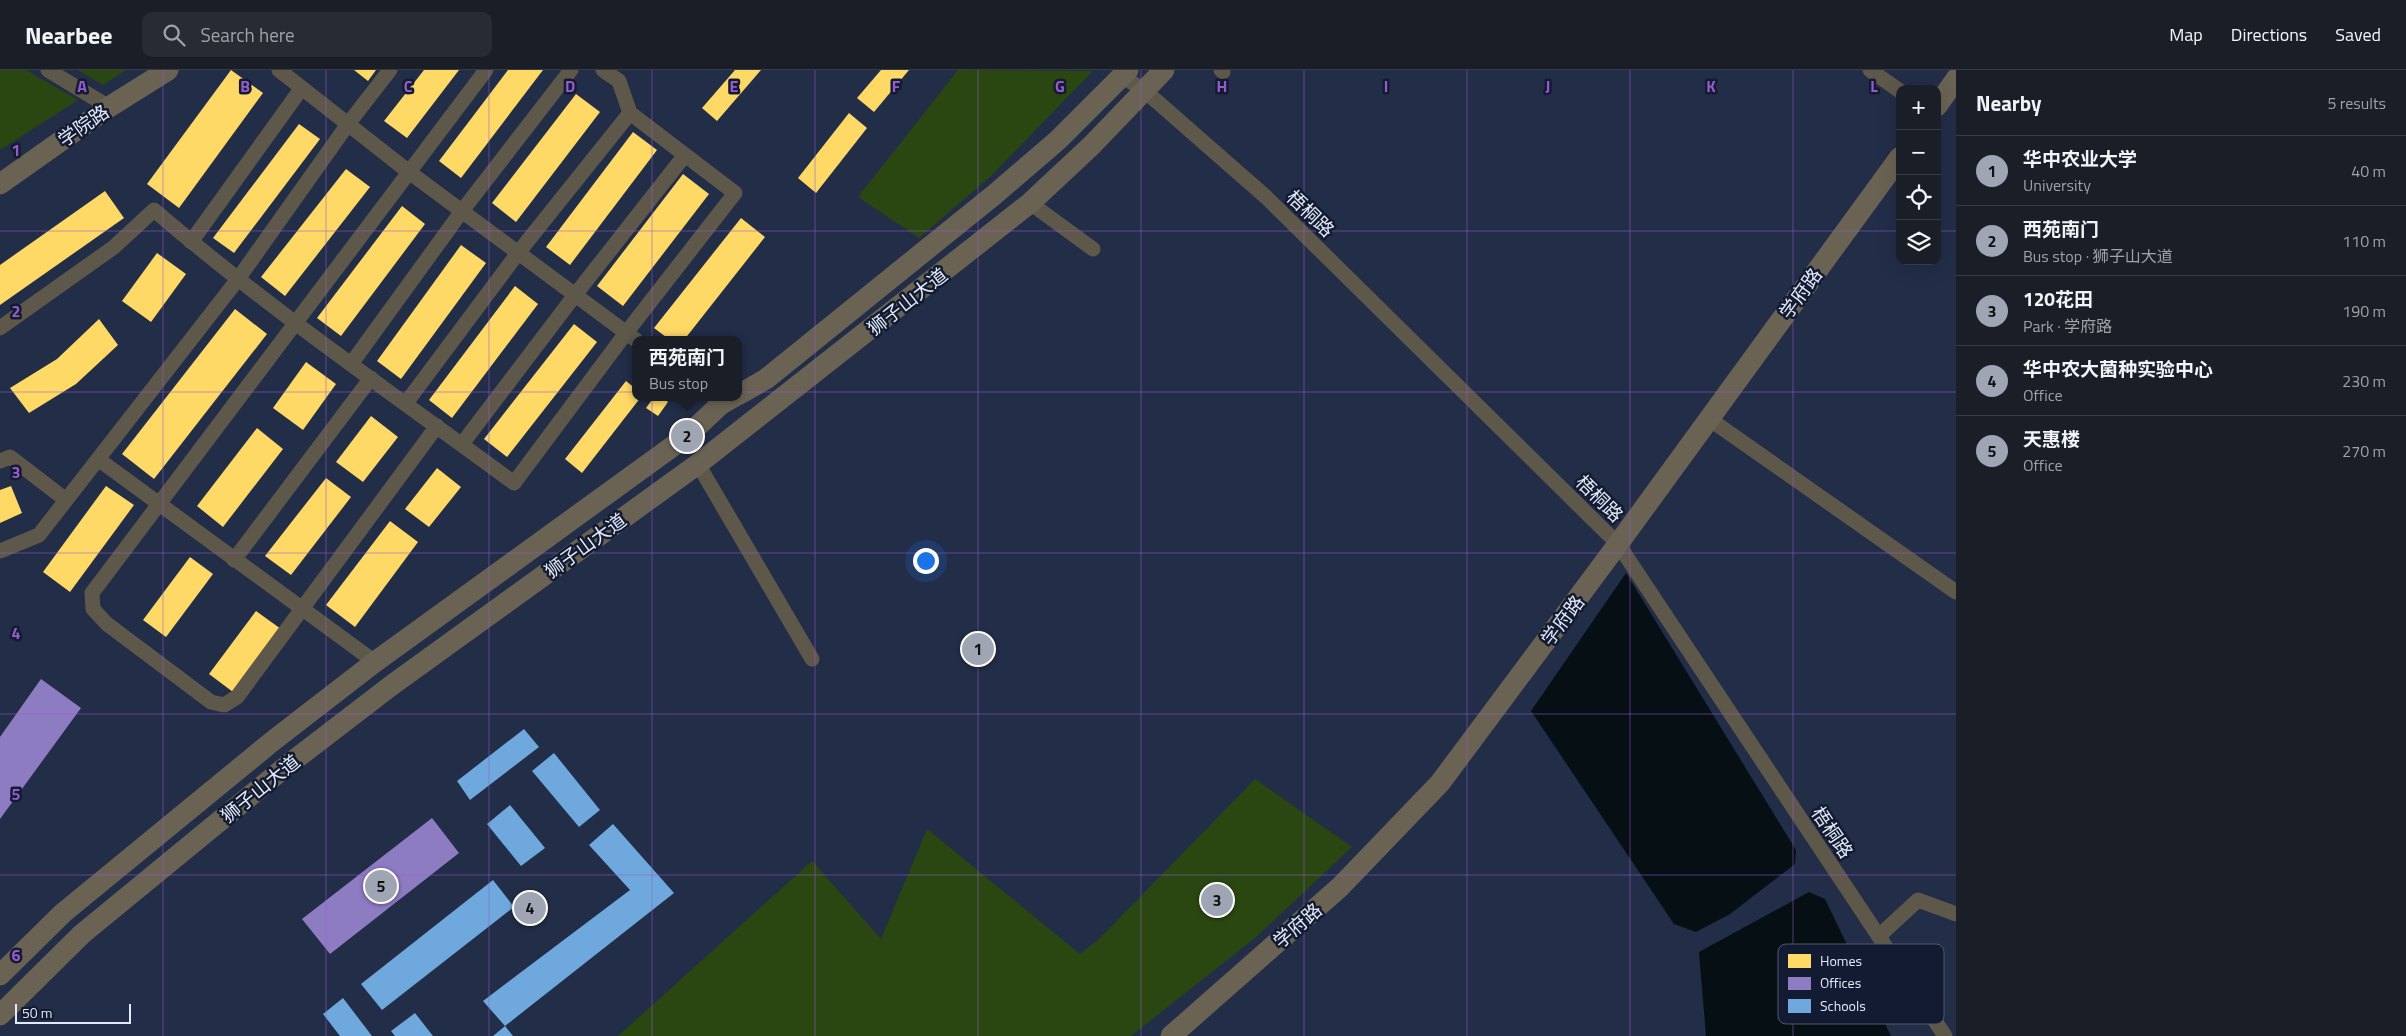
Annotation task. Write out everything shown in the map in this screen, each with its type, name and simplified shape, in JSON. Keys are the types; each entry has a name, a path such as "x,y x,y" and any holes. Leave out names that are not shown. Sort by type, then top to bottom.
{"street":[{"path":"48,70 110,106"},
{"name":"学院路","path":"0,184 110,106 168,70"},
{"path":"279,70 409,172 631,337"},
{"path":"0,551 39,535 238,279 348,124 390,70"},
{"path":"437,426 237,697 224,704 211,702 107,624 93,609 92,593 297,324 486,70"},
{"path":"351,364 462,211 570,70"},
{"path":"0,328 114,247 154,210 191,242 297,324 514,483 631,337 735,193 630,113 619,81 603,70"},
{"name":"狮子山大道","path":"0,1014 82,934 289,764 400,679 698,464 1030,203 1092,145 1164,70"},
{"path":"1870,70 1896,88"},
{"name":"狮子山大道","path":"742,390 773,373 994,195 1058,140 1121,72"},
{"name":"梧桐路","path":"1121,72 1266,197 1618,544 1883,944"},
{"path":"1941,100 1956,79"},
{"path":"191,242 301,89"},
{"path":"406,403 518,253 630,113"},
{"path":"462,444 575,295 685,155"},
{"name":"学府路","path":"1171,1036 1340,887 1440,783 1618,544 1896,162"},
{"path":"1030,203 1093,249"},
{"path":"234,560 371,378"},
{"name":"狮子山大道","path":"0,975 62,913 214,787 375,662 687,436 724,401"},
{"path":"1708,418 1956,592"},
{"path":"0,461 10,457 66,500"},
{"path":"98,459 375,662"},
{"path":"698,464 812,658"},
{"path":"1878,936 1918,900 1956,914"},
{"name":"梧桐路","path":"1937,1024 1945,1036"}],"shaded area":[{"path":"0,70 1956,70 1956,1036 0,1036"},
{"path":"1626,573 1796,850 1795,864 1730,914 1696,932 1674,924 1531,711"},
{"path":"1809,892 1825,899 1847,944 1778,944 1778,1024 1885,1024 1891,1036 1706,1036 1699,952"}],"green space":[{"path":"0,70 26,70 78,100 0,150"},
{"path":"78,70 126,70 103,85"},
{"path":"958,70 1093,71 991,176 919,238 858,197"},
{"path":"1255,779 1352,847 1255,938 1131,1036 618,1036 812,861 881,939 927,829 1080,954 1100,938"}],"building: Homes":[{"path":"231,70 263,93 179,208 147,184"},
{"path":"354,70 376,70 368,81"},
{"path":"424,70 459,70 407,138 384,121"},
{"path":"508,70 543,70 461,178 439,161"},
{"path":"735,70 761,70 717,121 702,108"},
{"path":"881,70 909,70 874,112 857,98"},
{"path":"576,94 600,112 516,222 492,203"},
{"path":"849,113 867,128 816,193 798,178"},
{"path":"299,124 320,139 234,253 213,238"},
{"path":"633,132 657,150 570,265 546,247"},
{"path":"346,169 370,187 285,296 261,277"},
{"path":"683,174 709,194 623,306 597,286"},
{"path":"105,191 124,218 0,305 0,265"},
{"path":"402,206 425,224 341,336 317,318"},
{"path":"741,218 765,237 687,336 665,336 654,328"},
{"path":"461,245 486,263 401,379 377,361"},
{"path":"157,253 186,274 151,322 122,301"},
{"path":"515,286 538,304 452,418 429,400"},
{"path":"235,309 267,334 154,479 122,454"},
{"path":"99,319 118,345 76,384 29,413 10,388 57,359"},
{"path":"574,324 597,342 507,457 484,439"},
{"path":"306,362 336,384 303,430 273,408"},
{"path":"626,381 632,386 632,401 638,401 582,473 565,459"},
{"path":"651,401 668,402 658,416 646,408"},
{"path":"371,416 398,437 363,482 336,462"},
{"path":"257,428 283,449 223,527 197,506"},
{"path":"437,468 461,487 429,527 405,509"},
{"path":"326,478 351,497 291,575 265,556"},
{"path":"11,486 22,513 0,523 0,490"},
{"path":"106,486 134,505 70,592 43,572"},
{"path":"390,521 418,542 355,627 326,605"},
{"path":"190,557 213,574 166,637 143,620"},
{"path":"256,611 281,629 233,692 209,674"}],"building: Offices":[{"path":"41,679 81,708 0,819 0,737"},
{"path":"432,818 459,853 330,954 302,919"}],"building: Schools":[{"path":"524,729 539,747 470,800 457,781"},
{"path":"554,753 600,810 579,827 532,771"},
{"path":"510,805 545,848 521,866 487,824"},
{"path":"613,824 674,893 505,1026 483,1001 630,890 589,845"},
{"path":"493,880 514,907 382,1010 361,984"},
{"path":"343,998 372,1036 340,1036 323,1014"},
{"path":"415,1013 433,1036 395,1036 391,1031"},
{"path":"505,1026 513,1036 493,1036"}],"place":[{"name":"西苑南门","path":"687,436"},
{"name":"华中农业大学","path":"978,649"},
{"name":"天惠楼","path":"381,886"},
{"name":"120花田","path":"1217,900"},
{"name":"华中农大菌种实验中心","path":"530,908"}]}
